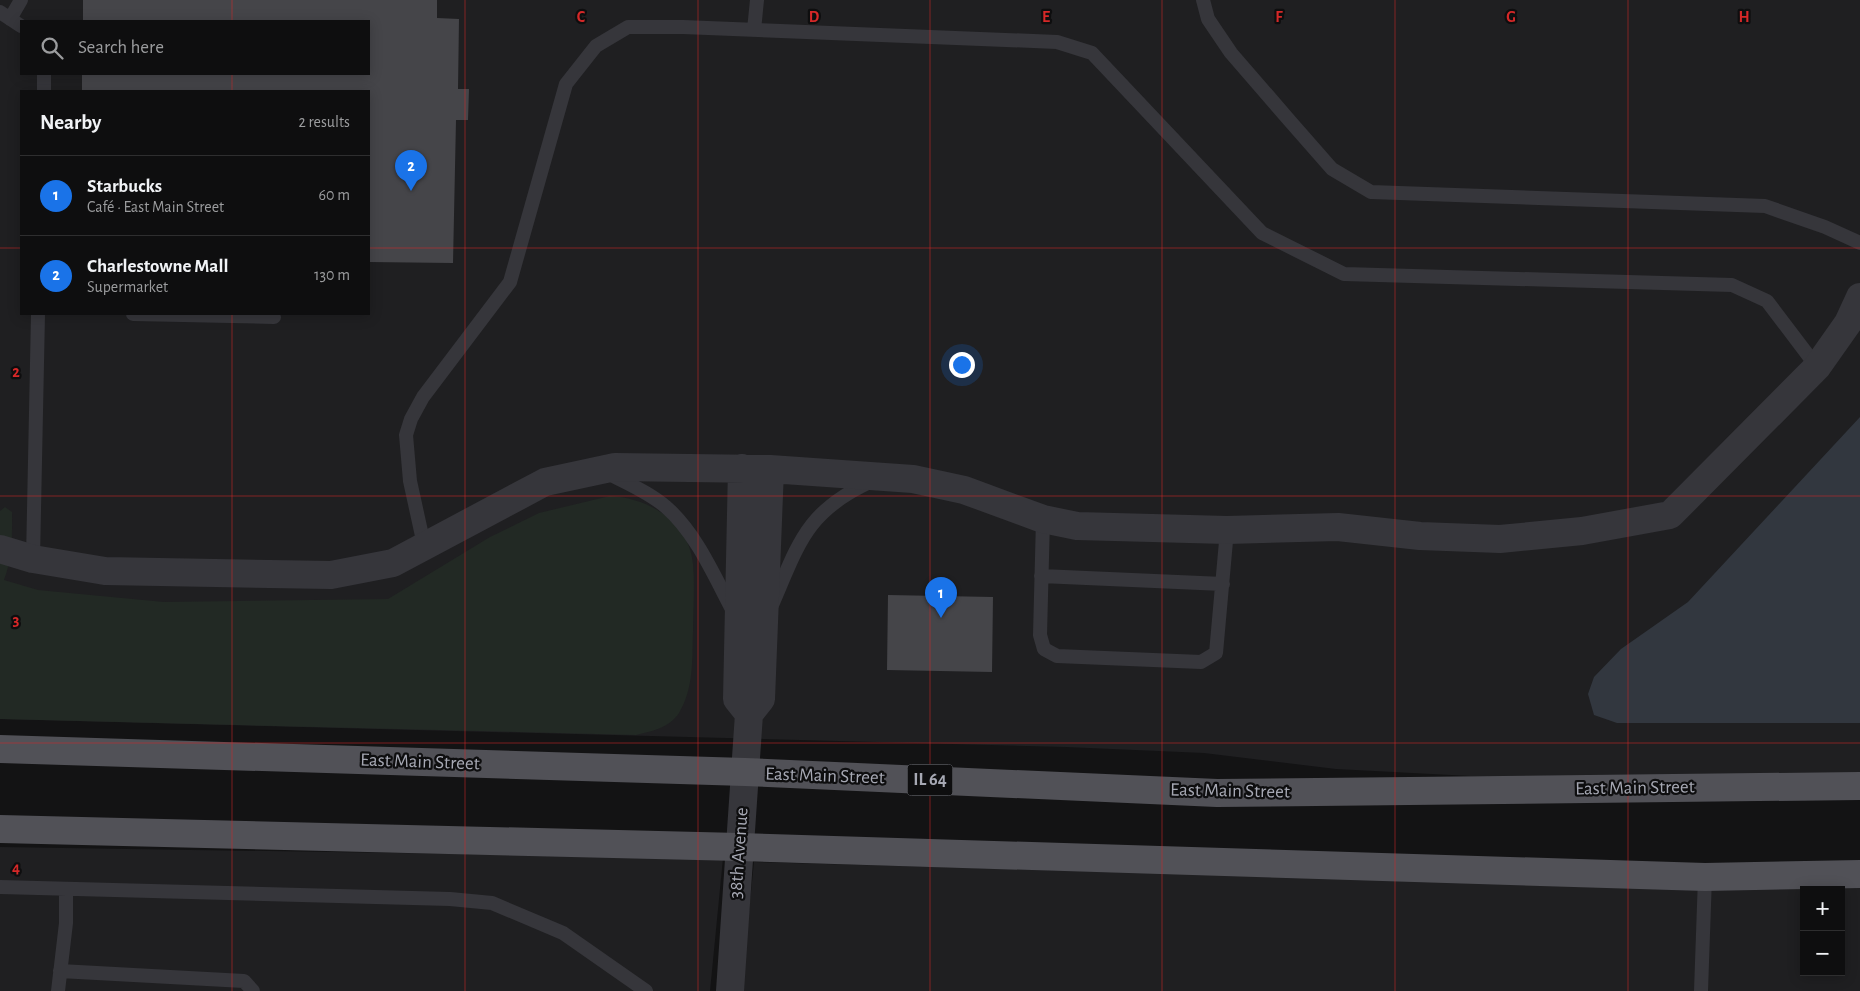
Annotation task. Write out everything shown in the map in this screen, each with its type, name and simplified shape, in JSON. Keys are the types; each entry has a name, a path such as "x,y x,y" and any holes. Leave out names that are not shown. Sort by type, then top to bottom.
{"main road":[{"name":"East Main Street","path":"0,749 745,772 1216,793 1860,786"},
{"path":"0,829 739,846 1705,876 1860,874"}],"street":[{"path":"0,549 33,559 105,570 331,575 392,563 545,482 614,467 770,469 913,478 964,490 1043,519 1077,526 1227,530 1338,527 1420,536 1500,539 1582,531 1670,515 1817,367 1848,323 1860,297"},
{"name":"38th Avenue","path":"730,991 749,714 761,699 751,624 742,468"},
{"name":"38th Avenue","path":"751,624 770,469"}],"lane":[{"path":"10,19 22,0"},
{"path":"754,30 757,0"},
{"path":"1204,0 1208,19 1231,54 1332,169 1371,192 1765,206 1825,227 1860,244"},
{"path":"424,545 410,482 406,435 411,419 422,397 510,282 566,84 596,46 628,27 1057,42 1092,54 1262,233 1344,274 1732,285 1767,301 1817,367"},
{"path":"44,75 44,90"},
{"path":"33,559 38,315"},
{"path":"180,315 274,317"},
{"path":"601,470 666,507 687,530 708,564 751,624 802,536 815,520 842,496 882,477"},
{"path":"1043,519 1040,635 1044,649 1057,656 1201,662 1216,653 1227,530"},
{"path":"1041,576 1223,584"},
{"path":"1701,991 1705,876"},
{"path":"0,887 450,899 492,903 563,933 594,952 646,991"},
{"path":"58,991 66,923 66,889"},
{"path":"60,971 225,979 244,981 253,991"}],"shaded area":[{"path":"0,0 1860,0 1860,776 1470,776 1336,769 1204,753 1066,747 0,719"},
{"path":"1860,417 1860,723 1617,723 1594,715 1588,694 1594,677 1621,649 1688,602"},
{"path":"610,496 638,501 652,507 675,524 684,536 690,549 693,564 694,589 690,684 679,713 670,722 654,730 636,735 0,719 0,511 5,507 12,512 12,530 10,555 4,580 38,590 164,602 388,599 490,537 539,513"},
{"path":"0,847 723,858 710,991 0,991"},
{"path":"754,862 1693,888 1800,887 1800,976 1845,976 1845,886 1860,886 1860,991 741,991"}],"building":[{"path":"83,0 437,0 437,18 459,19 458,89 469,89 468,120 456,120 453,263 370,262 370,90 82,90 82,75 370,75 370,20 83,20"},
{"path":"888,595 993,597 992,672 887,670"}],"place":[{"name":"Charlestowne Mall","path":"411,191"},
{"name":"Starbucks","path":"941,618"}]}
